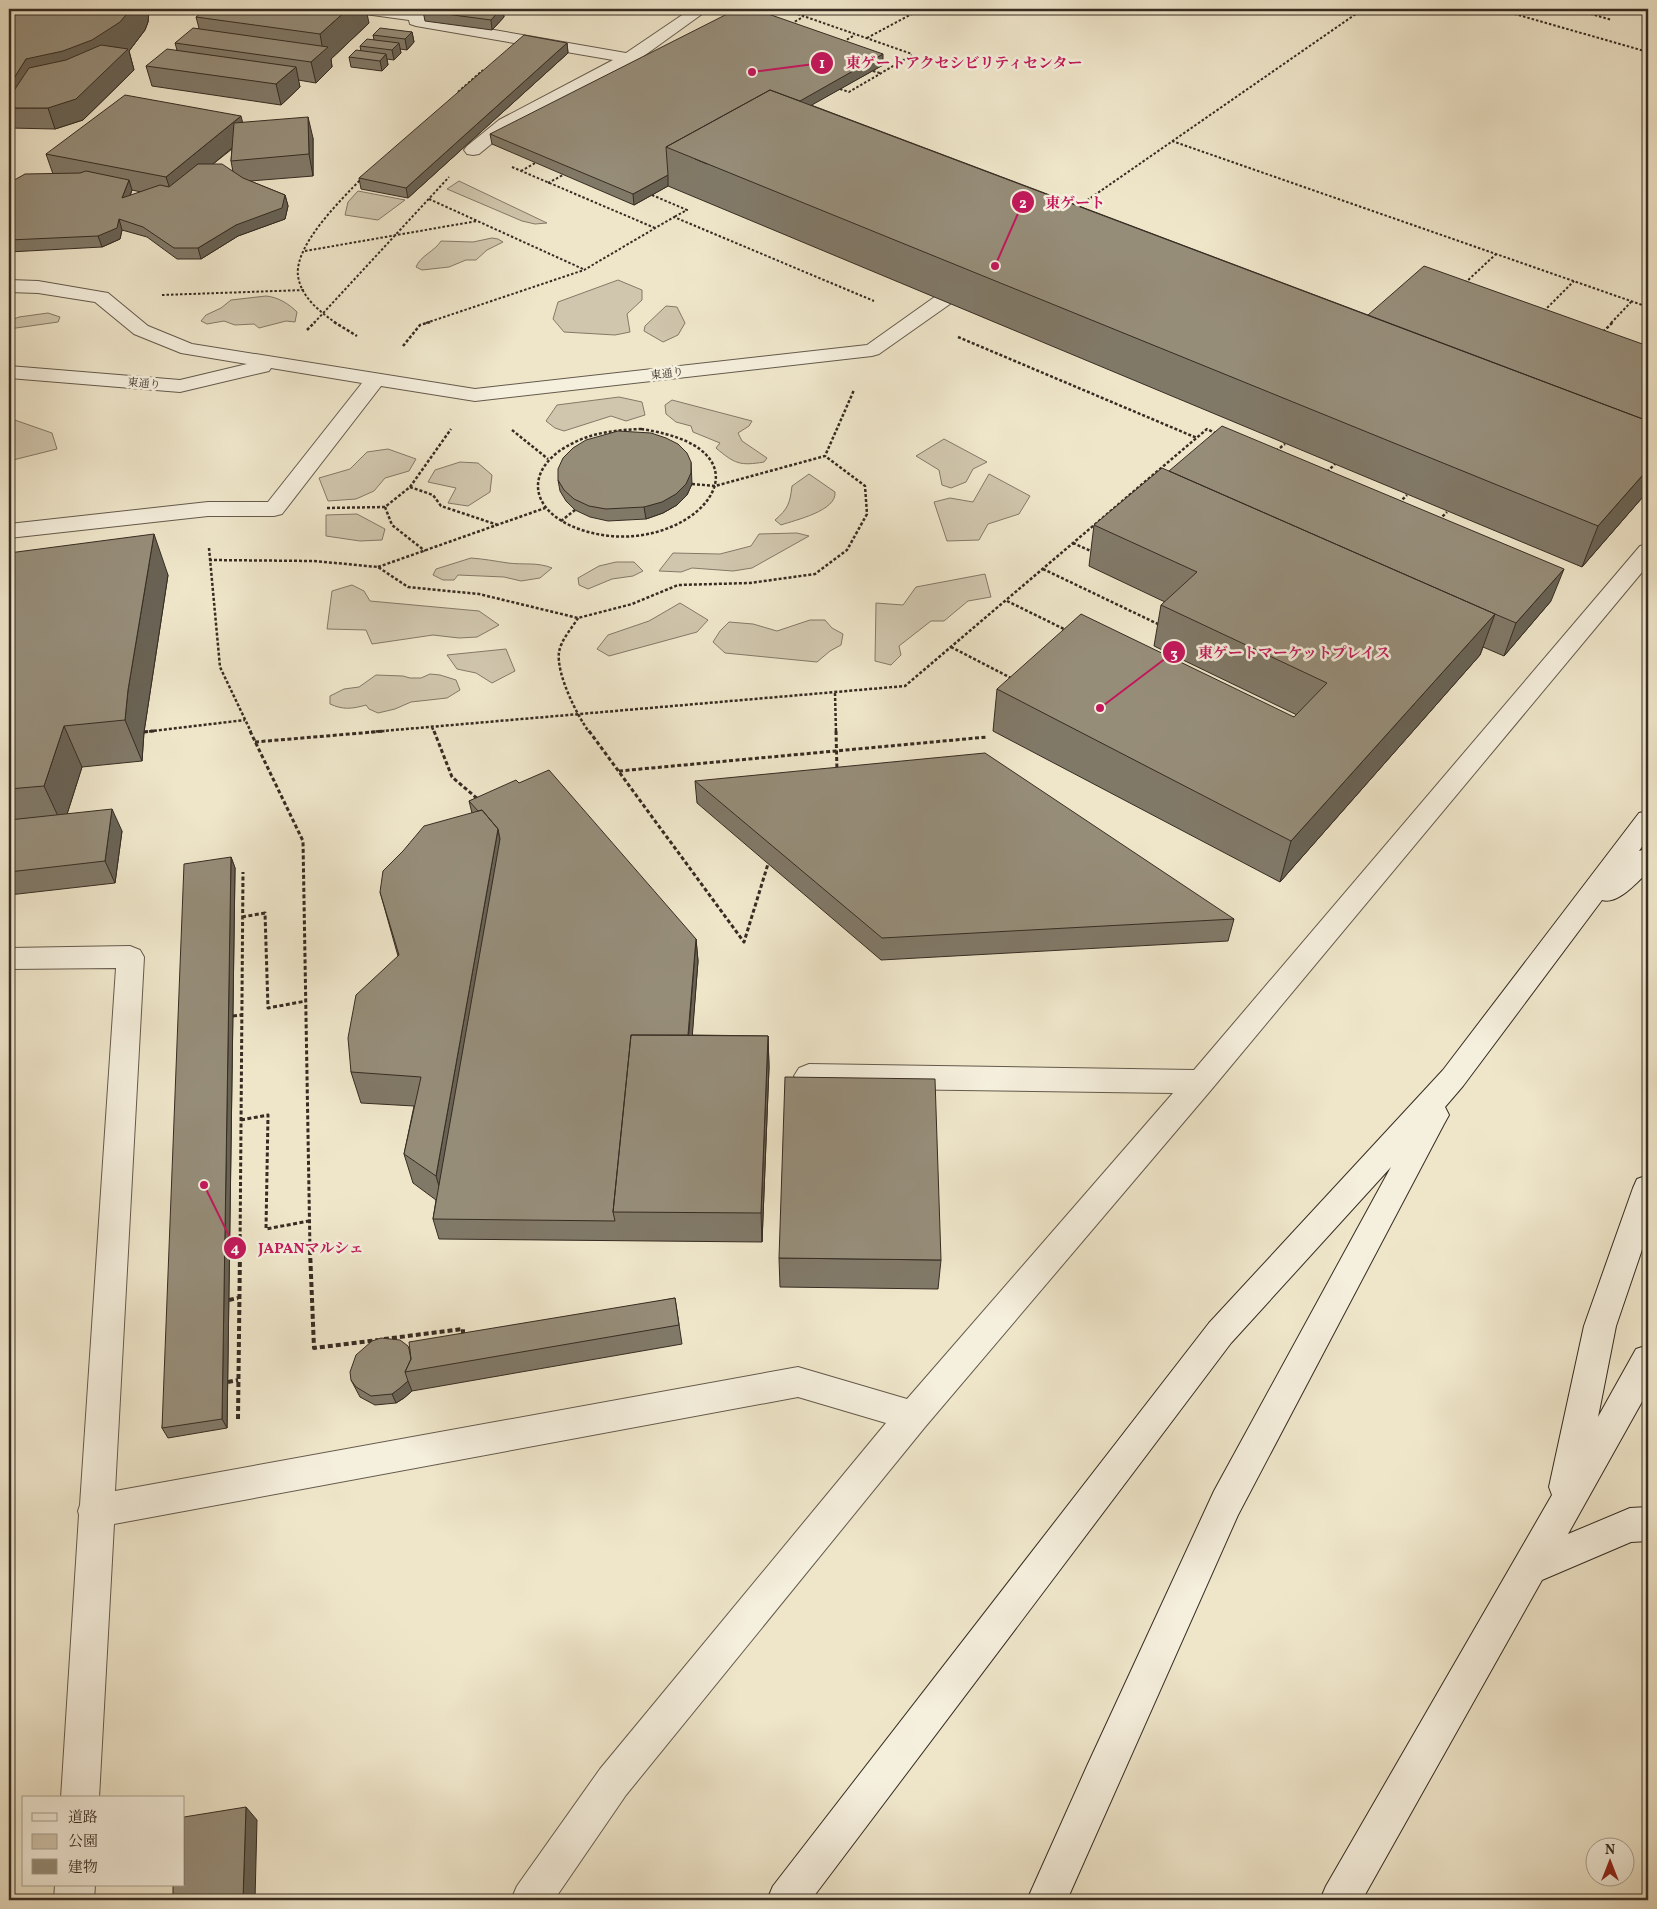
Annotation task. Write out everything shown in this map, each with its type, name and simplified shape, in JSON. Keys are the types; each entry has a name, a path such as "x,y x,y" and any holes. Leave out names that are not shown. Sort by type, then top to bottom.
{"street":[{"path":"366,9 418,17 416,21 517,40 629,58 701,9"},
{"path":"473,150 505,124 719,10"},
{"path":"9,286 38,287 101,297"},
{"name":"東通り","path":"101,297 141,330 188,350 475,395 872,350 943,300"},
{"name":"東通り","path":"9,372 180,386 276,364"},
{"path":"9,531 208,509 274,509 376,379"},
{"path":"531,1900 613,1782 913,1416 1201,1082 1648,551"},
{"path":"787,1900 1220,1333 1453,1078 1648,820"},
{"path":"1576,916 1648,858"},
{"path":"9,958 130,957 80,1796"},
{"path":"809,1076 1201,1082"},
{"path":"1047,1900 1226,1503 1453,1078"},
{"path":"1561,1513 1600,1326 1648,1188"},
{"path":"1340,1900 1648,1360"},
{"path":"96,1511 798,1382 913,1416"},
{"path":"1529,1568 1630,1524 1648,1524"},
{"path":"74,1900 75,1886"}],"path":[{"path":"781,9 912,54 849,92 840,89"},
{"path":"789,11 793,9"},
{"path":"867,38 921,9"},
{"path":"1076,208 1363,9"},
{"path":"1498,9 1648,52"},
{"path":"789,25 804,17"},
{"path":"841,43 856,34"},
{"path":"452,97 517,40"},
{"path":"873,71 880,73"},
{"path":"1172,141 1648,307"},
{"path":"276,364 397,235 473,150 655,228"},
{"path":"521,171 536,163"},
{"path":"363,339 322,314 304,290 297,274 304,251 340,200 366,174"},
{"path":"548,183 563,175"},
{"path":"652,195 687,210 674,217"},
{"path":"420,325 584,270 429,199"},
{"path":"304,251 478,221"},
{"path":"1462,285 1496,254"},
{"path":"1541,313 1574,281"},
{"path":"101,297 304,290"},
{"path":"1600,334 1632,301"},
{"path":"825,456 872,350"},
{"path":"274,509 385,507 410,487 475,395"},
{"path":"641,429 662,432 682,438 698,448 710,459 716,472 715,486 703,507 691,517 659,530 641,534 602,534 584,531 561,521 545,508 539,499 537,489 541,469 560,449 596,434 618,430 641,429"},
{"path":"255,742 905,686 1207,429 1221,435"},
{"path":"576,441 581,446"},
{"path":"1271,456 1285,444"},
{"path":"692,484 715,486 825,456"},
{"path":"378,568 408,587 479,594 578,618 632,604 678,585 750,583 815,574 848,550 867,514 865,486 825,456"},
{"path":"1321,478 1335,464"},
{"path":"410,487 433,495 441,506 498,525"},
{"path":"1393,508 1407,495"},
{"path":"385,507 392,525 426,552"},
{"path":"209,560 314,561 378,568 545,508"},
{"path":"208,509 209,560 220,667 303,841 309,1222 314,1348 463,1329 464,1337"},
{"path":"561,521 576,510"},
{"path":"1434,525 1447,512"},
{"path":"1096,524 1105,528"},
{"path":"1073,543 1096,553"},
{"path":"1043,569 1162,626"},
{"path":"1006,600 1068,631"},
{"path":"578,618 559,653 563,680 579,714 618,771 744,942 768,864"},
{"path":"951,647 1019,682"},
{"path":"835,693 838,780"},
{"path":"144,732 245,720"},
{"path":"432,727 452,777 480,801"},
{"path":"618,771 987,737"},
{"path":"238,1419 243,872"},
{"path":"236,897 243,896"},
{"path":"242,917 266,914 268,1008 306,1001"},
{"path":"234,955 242,954"},
{"path":"233,1016 242,1015"},
{"path":"232,1080 240,1079"},
{"path":"241,1120 268,1115 266,1229 309,1222"},
{"path":"231,1148 240,1147"},
{"path":"229,1300 238,1298"},
{"path":"228,1382 238,1380"}],"green space":[{"path":"459,181 547,223 535,224 522,221 447,189"},
{"path":"358,191 405,200 378,220 345,215 348,202"},
{"path":"492,238 503,242 487,250 476,260 466,260 449,267 422,270 416,267 441,241 473,242"},
{"path":"618,280 642,290 642,300 627,314 630,332 615,335 564,332 553,319 558,302"},
{"path":"266,296 279,299 294,309 297,312 295,322 286,321 259,328 254,324 235,325 224,321 207,324 201,321 206,315 221,308 231,300"},
{"path":"666,306 677,307 685,323 678,335 663,342 644,331 645,326"},
{"path":"48,313 60,317 58,322 9,329 9,321 19,317"},
{"path":"619,397 642,402 645,415 626,421 611,416 564,431 555,428 546,421 557,405"},
{"path":"672,400 752,421 749,426 738,433 742,441 767,458 764,462 743,464 728,458 716,448 720,443 693,432 691,426 676,422 666,414 665,405"},
{"path":"9,418 52,433 57,449 9,461"},
{"path":"944,439 987,462 973,469 966,482 951,488 942,485 939,470 916,456"},
{"path":"388,449 416,459 409,471 385,478 374,491 356,499 328,501 319,478 350,469 367,452"},
{"path":"460,462 478,463 492,475 490,492 468,506 448,503 456,488 428,482 435,470"},
{"path":"809,474 835,492 834,499 814,514 781,525 775,520 788,505 792,486"},
{"path":"989,474 1030,496 1019,514 988,524 979,540 947,541 934,502 950,498 973,502"},
{"path":"357,514 385,529 382,540 360,541 326,536 326,515"},
{"path":"797,533 809,536 752,568 733,571 692,568 681,572 659,571 673,553 720,554 751,546 759,534"},
{"path":"471,558 541,565 552,568 540,578 521,581 504,577 458,575 454,580 443,580 433,575 436,569"},
{"path":"616,562 634,562 643,571 633,576 612,579 588,589 579,585 578,578 599,566"},
{"path":"985,574 991,597 968,601 944,621 931,621 899,646 901,655 891,665 875,661 876,603 903,605 916,587"},
{"path":"352,585 364,591 370,601 479,611 499,625 477,637 459,638 433,635 372,644 366,630 327,629 332,591"},
{"path":"680,603 708,620 697,632 609,656 597,649 608,635 649,621"},
{"path":"810,620 825,620 832,628 843,634 841,645 817,662 725,653 713,642 729,622 753,624 777,631"},
{"path":"506,649 515,671 492,683 476,673 457,669 447,655"},
{"path":"430,674 456,680 460,690 447,698 411,702 395,709 378,713 369,709 366,705 348,708 330,704 330,696 344,689 359,687 376,675 421,678"}],"building":[{"path":"9,9 131,9 120,22 92,40 63,51 26,59 9,86"},
{"path":"206,9 348,9 320,34 196,17"},
{"path":"425,9 501,9 491,20 423,11"},
{"path":"737,9 754,9 883,54 800,101 770,90 666,147 668,175 633,194 490,134"},
{"path":"193,28 328,47 311,62 175,43"},
{"path":"380,28 412,32 405,39 373,35"},
{"path":"524,35 567,43 406,188 359,178"},
{"path":"367,39 399,43 392,50 360,46"},
{"path":"101,45 128,49 76,99 48,108 9,108 9,98 29,68 66,60"},
{"path":"167,49 296,67 276,84 146,66"},
{"path":"356,50 386,54 380,61 349,57"},
{"path":"770,90 1648,421 1648,469 1598,526 666,147"},
{"path":"125,95 241,116 166,177 46,154"},
{"path":"308,117 309,154 231,161 234,123"},
{"path":"198,164 222,164 243,178 285,195 282,208 236,225 198,248 174,248 143,227 119,219 117,228 98,236 9,240 9,183 25,174 80,173 86,171 129,180 122,198 160,185 169,187"},
{"path":"1424,266 1648,346 1648,421 1368,315"},
{"path":"1222,426 1564,569 1516,623 1169,471"},
{"path":"618,431 651,433 678,444 687,453 691,462 691,473 686,484 676,494 662,502 644,507 606,509 589,506 574,499 564,490 558,480 558,469 563,458 573,448 586,440"},
{"path":"1162,468 1495,614 1291,841 997,689 1081,614 1294,717 1327,683 1161,605 1197,572 1094,525"},
{"path":"154,534 128,690 125,720 64,726 44,786 9,789 9,553"},
{"path":"985,753 1234,919 882,938 695,781"},
{"path":"549,770 696,939 688,1035 631,1035 613,1212 615,1221 433,1219 500,839 498,829 482,810 478,811 469,801 516,780 519,783"},
{"path":"112,809 105,861 9,872 9,820"},
{"path":"482,810 498,829 436,1176 404,1154 421,1077 351,1072 348,1038 356,995 399,955 380,892 383,871 424,826"},
{"path":"231,857 222,1419 162,1428 184,864"},
{"path":"631,1035 768,1036 761,1213 613,1212"},
{"path":"785,1077 935,1079 941,1260 779,1258"},
{"path":"675,1298 679,1325 405,1372 411,1359 409,1342"},
{"path":"381,1338 400,1340 408,1346 411,1359 405,1372 408,1381 392,1394 371,1396 356,1387 351,1380 350,1372 356,1355 372,1341"},
{"path":"246,1807 243,1900 173,1900 173,1886 185,1886 185,1817"}],"place":[{"name":"東ゲートアクセシビリティセンター","path":"752,72"},
{"name":"東ゲート","path":"995,266"},
{"name":"東ゲートマーケットプレイス","path":"1100,708"},
{"name":"JAPANマルシェ","path":"204,1185"}]}
